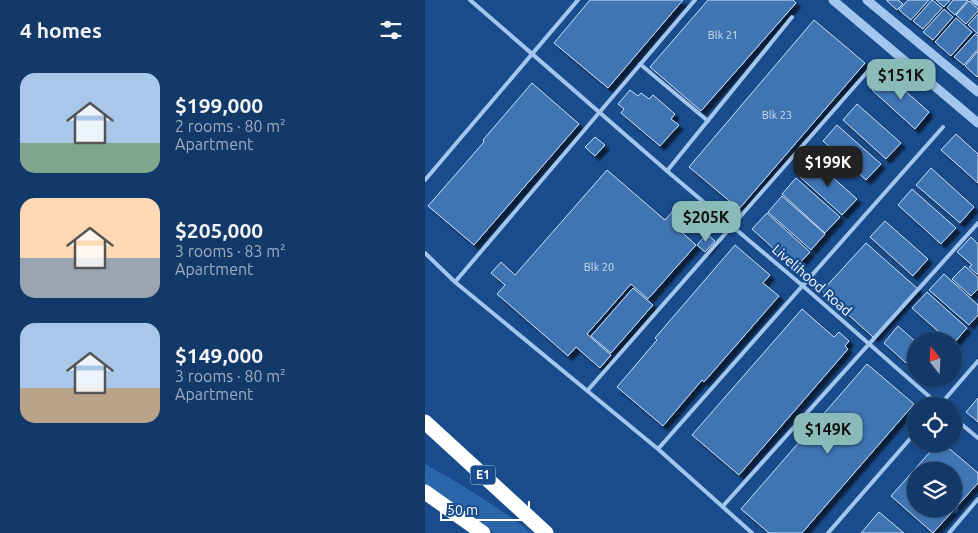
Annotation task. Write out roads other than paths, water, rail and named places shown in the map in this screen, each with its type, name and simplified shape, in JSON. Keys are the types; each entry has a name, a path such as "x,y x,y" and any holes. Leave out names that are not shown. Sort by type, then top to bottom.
{"highway":[{"name":"E1","path":"425,422 547,533"},
{"path":"428,495 483,533"}],"street":[{"path":"833,0 978,123"},
{"path":"867,0 978,92"},
{"path":"973,0 978,4"}],"lane":[{"name":"Livelihood Road","path":"470,0 930,397"},
{"path":"425,180 578,0"},
{"path":"455,282 695,0"},
{"path":"667,171 792,17"},
{"path":"588,390 876,62"},
{"path":"640,64 708,121"},
{"path":"658,448 943,127"},
{"path":"723,506 978,223"},
{"path":"425,253 455,282 658,448 752,533"},
{"path":"948,397 978,361"},
{"path":"962,425 978,438"},
{"path":"828,533 907,442"},
{"path":"949,533 978,499"}]}
